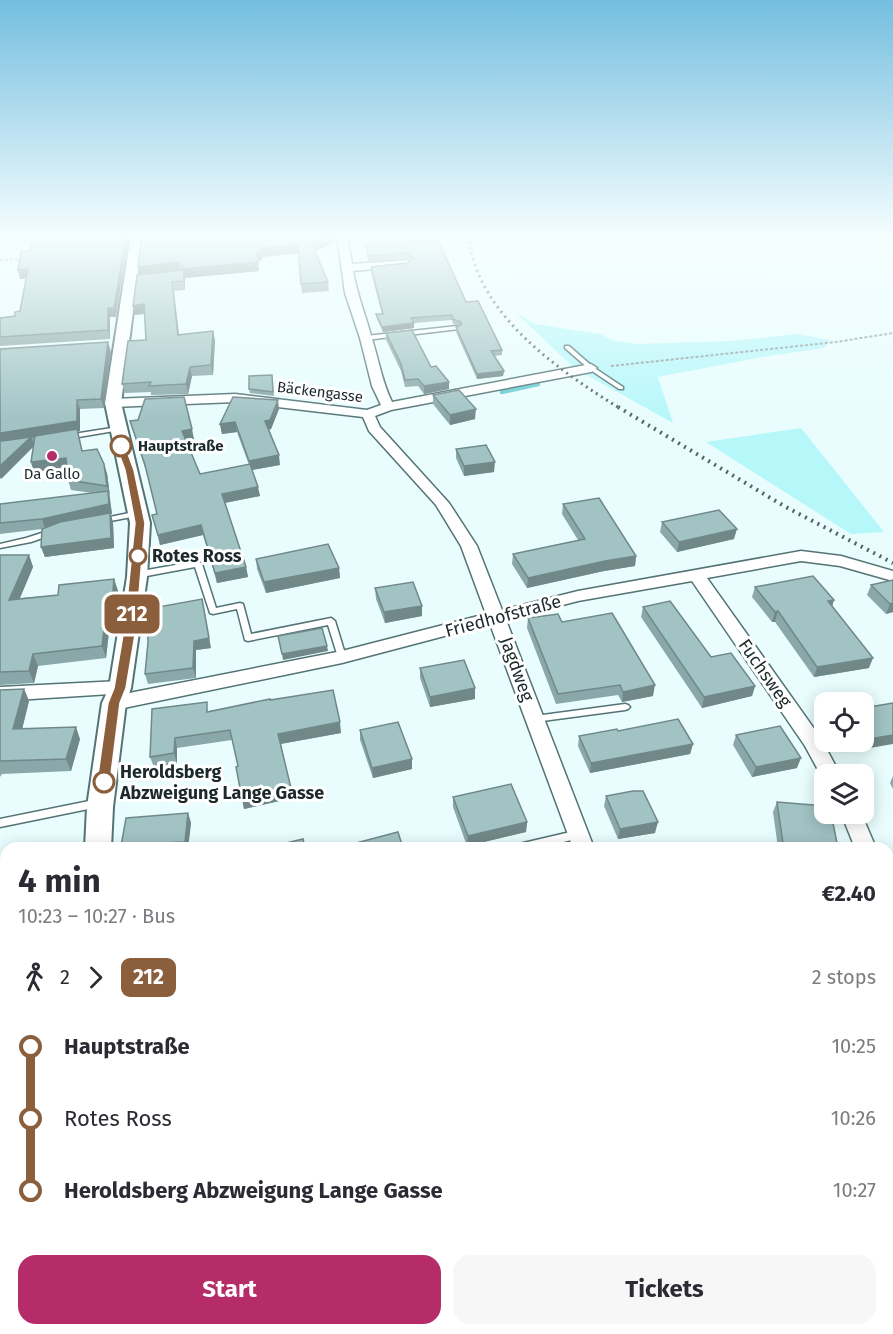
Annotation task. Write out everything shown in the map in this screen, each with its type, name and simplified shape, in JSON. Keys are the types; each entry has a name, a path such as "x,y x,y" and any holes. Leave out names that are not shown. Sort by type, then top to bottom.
{"street":[{"path":"98,842 101,803 136,575 139,513 113,403 117,345 130,297"},
{"path":"352,297 378,386 388,407"},
{"name":"Bäckengasse","path":"113,403 235,398 368,414 388,407 591,368"},
{"name":"Jagdweg","path":"368,414 375,428 442,503 469,546 498,617 581,841"},
{"name":"Friedhofstraße","path":"0,694 117,696 342,657 578,596 801,556 841,561 893,576"},
{"name":"Fuchsweg","path":"696,575 813,742 825,764"},
{"path":"856,824 863,842"}],"lane":[{"path":"366,338 457,328"},
{"path":"567,347 591,368 621,388"},
{"path":"61,438 118,429"},
{"path":"91,523 139,513"},
{"path":"0,546 27,540 61,528"},
{"path":"136,575 198,564 213,611 240,606 248,638 331,621 342,657"},
{"path":"535,719 624,707"},
{"path":"0,823 101,803"}],"path":[{"path":"591,368 836,342 893,333"}],"shaded area":[{"path":"515,312 535,324 600,334 615,341 637,344 733,341 797,334 830,340 824,348 658,377 673,423 574,368"},
{"path":"801,428 884,532 851,534 706,442"}],"building":[{"path":"23,297 116,297 114,308 108,308 108,330 0,337 0,318 15,316 15,312 20,311"},
{"path":"134,297 174,297 178,335 213,331 211,365 190,367 186,384 149,386 151,382 122,384 128,341 146,340 144,304 133,306"},
{"path":"379,297 464,297 466,302 478,301 502,350 491,351 504,371 477,374 456,327 461,325 461,322 453,319 452,315 411,318 414,323 382,327 376,314 383,314"},
{"path":"412,330 431,367 436,366 449,382 424,386 418,379 405,380 401,364 386,333"},
{"path":"108,342 101,399 77,400 77,421 0,434 0,349"},
{"path":"272,375 273,392 249,389 249,376"},
{"path":"459,390 476,409 450,415 433,395"},
{"path":"184,397 192,429 182,431 200,474 250,464 258,487 222,494 246,567 215,573 201,525 158,535 152,515 157,514 145,465 130,421 138,420 145,399"},
{"path":"233,397 278,400 270,420 265,421 279,455 249,461 235,422 220,424"},
{"path":"77,429 82,451 97,449 104,464 107,486 68,480 66,458 31,462 35,436"},
{"path":"31,437 0,466 0,440"},
{"path":"486,445 495,462 464,466 456,449"},
{"path":"108,491 109,504 42,519 0,523 0,504"},
{"path":"599,498 636,556 528,578 513,554 585,539 563,504"},
{"path":"719,510 737,529 679,542 662,522"},
{"path":"110,513 111,538 41,547 42,529 60,522"},
{"path":"328,544 339,568 264,582 256,559"},
{"path":"0,555 29,555 9,600 58,595 59,585 114,579 112,601 107,602 102,646 33,654 29,671 0,672"},
{"path":"813,576 834,600 828,601 873,658 817,667 778,611 775,612 755,587"},
{"path":"893,580 893,603 890,604 871,585"},
{"path":"413,582 422,606 384,612 375,588"},
{"path":"202,599 209,638 194,641 193,668 145,674 148,642 147,609"},
{"path":"670,601 711,657 731,653 755,686 704,697 643,607"},
{"path":"612,613 655,685 623,692 620,685 558,694 528,618 558,614 562,622"},
{"path":"322,628 327,646 282,654 278,636"},
{"path":"464,660 475,688 430,697 420,668"},
{"path":"24,689 13,729 76,727 66,759 0,761 0,690"},
{"path":"333,690 340,722 278,734 291,788 242,799 230,730 175,738 174,753 150,757 152,709 207,702 207,712 270,699"},
{"path":"893,703 893,735 874,738 874,706"},
{"path":"678,719 693,744 591,763 579,736 617,729 618,731"},
{"path":"398,722 412,759 372,768 360,730"},
{"path":"780,726 801,758 756,767 736,735"},
{"path":"511,784 527,822 468,836 453,797"},
{"path":"643,791 658,822 620,829 606,796"},
{"path":"777,802 814,805 814,824 833,824 837,842 783,842"},
{"path":"188,813 185,842 122,842 126,818"},
{"path":"398,832 401,842 360,842"}],"waterway":[{"path":"502,392 538,384"}],"railway":[{"path":"492,297 504,315 547,358 621,409"},
{"path":"618,407 784,506 893,563"}],"bus line":[{"name":"212","path":"104,782 114,703 120,688 130,629 140,523 130,470 121,446"}],"place":[{"name":"Hauptstraße","path":"121,446"},
{"name":"Da Gallo","path":"52,456"},
{"name":"Rotes Ross","path":"138,556"},
{"name":"Heroldsberg Abzweigung Lange Gasse","path":"104,782"}]}
